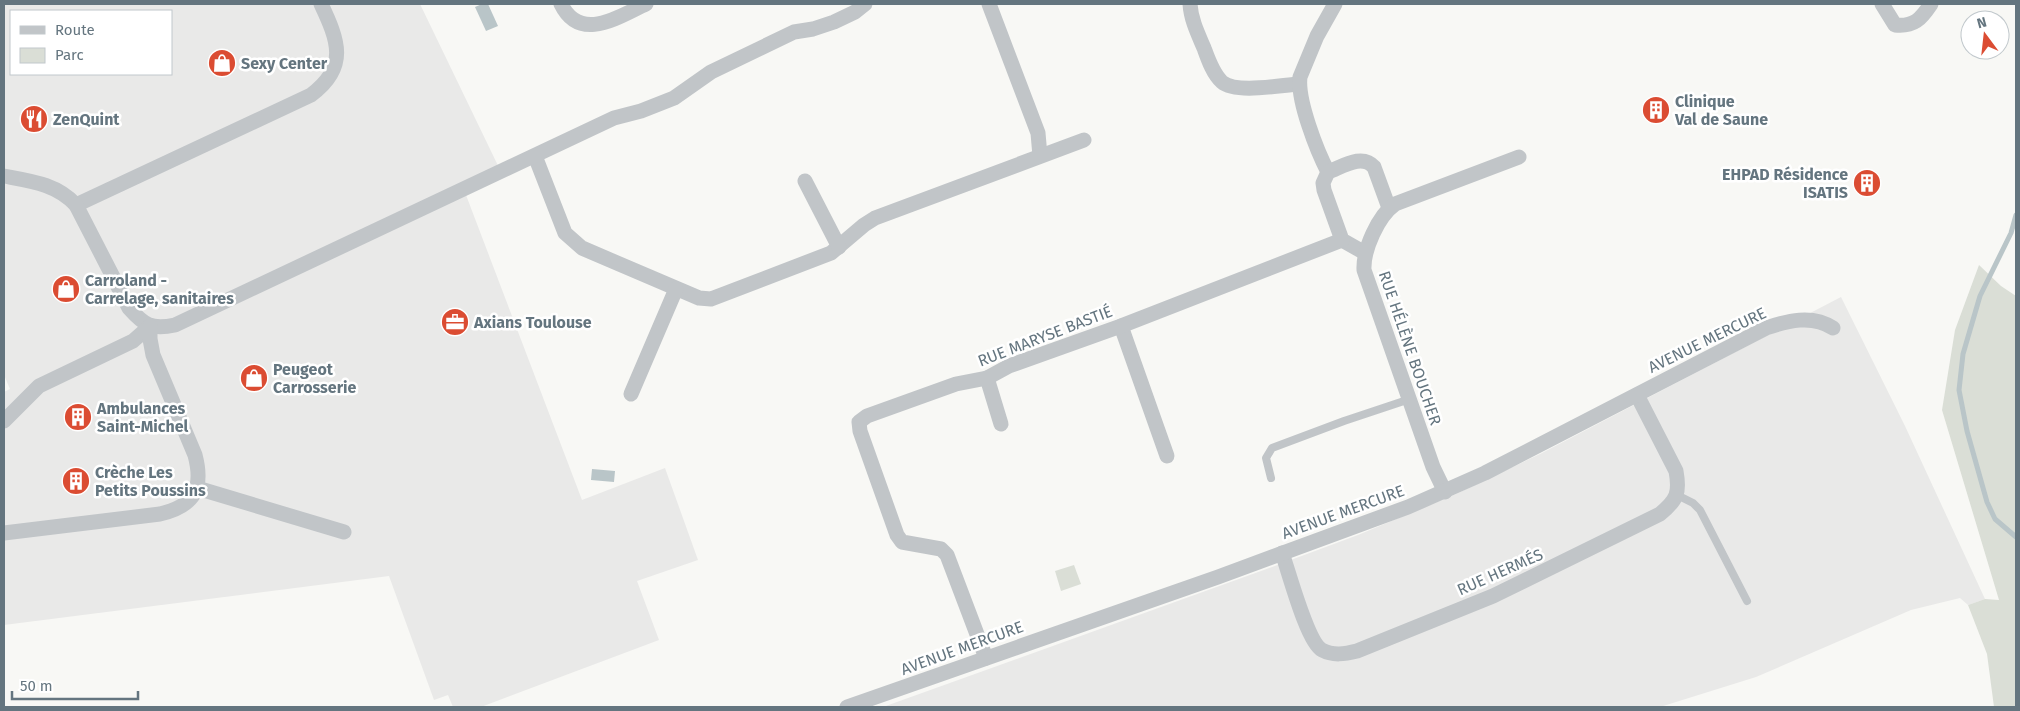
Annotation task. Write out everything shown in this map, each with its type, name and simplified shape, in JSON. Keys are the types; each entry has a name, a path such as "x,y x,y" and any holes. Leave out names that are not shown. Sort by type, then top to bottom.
{"street":[{"path":"76,205 312,95 322,87 335,68 337,43 321,4"},
{"path":"561,4 564,11 572,19 582,24 593,25 604,24 646,4"},
{"path":"4,176 47,185 68,196 76,205 129,308 140,320 150,326 161,328 189,319 364,234 614,118 641,111 674,98 711,72 794,32 813,29 834,22 855,12 864,4"},
{"path":"989,4 1038,133 1040,156"},
{"path":"1190,4 1195,27 1212,67 1221,81 1230,87 1246,88 1299,84"},
{"path":"1328,172 1303,106 1299,84 1300,76 1314,42 1335,4"},
{"path":"1882,4 1895,25 1905,26 1921,18 1931,4"},
{"path":"534,156 565,233 572,241 582,248 676,289 699,298 711,299 821,258 838,247 864,224 875,218 1084,140"},
{"path":"1365,253 1342,240 1324,190 1323,182 1328,172 1358,161 1365,160 1370,162 1374,167 1389,208 1519,157"},
{"path":"806,182 838,247"},
{"name":"RUE HÉLÈNE BOUCHER","path":"1389,208 1382,216 1365,253 1364,270 1433,466 1445,492"},
{"name":"RUE MARYSE BASTIÉ","path":"986,658 947,555 941,549 902,542 897,535 860,430 860,422 867,416 956,384 987,378 1009,366 1121,326 1342,240"},
{"path":"631,394 676,289"},
{"name":"AVENUE MERCURE","path":"847,707 1218,577 1445,492 1766,328 1784,322 1812,320 1824,322 1833,328"},
{"path":"4,422 39,386 133,341 150,326"},
{"path":"4,533 160,514 184,505 192,497 197,488 199,474 195,455 156,364 150,340 150,326"},
{"path":"1121,326 1167,456"},
{"path":"987,378 1001,424"},
{"path":"1637,395 1676,471 1677,495"},
{"path":"197,488 344,532"},
{"name":"RUE HERMÉS","path":"1282,552 1314,643 1321,650 1342,655 1357,651 1525,582 1660,514 1670,506 1677,495"}],"lane":[{"path":"1271,478 1266,458 1272,448 1410,399"},
{"path":"1677,495 1693,503 1700,510 1747,601"}],"shaded area":[{"path":"4,4 420,4 503,176 466,195 582,500 665,468 698,560 637,581 659,640 481,707 453,707 448,695 434,700 389,576 4,625 4,392 10,389 4,375"},
{"path":"488,4 498,26 486,31 475,7"},
{"path":"1841,297 1905,426 1985,599 1968,605 1960,598 1911,610 1756,677 1660,707 883,707 1358,535 1456,494 1542,453"},
{"path":"592,469 615,471 614,482 591,480"}],"green space":[{"path":"1979,265 2001,286 2016,296 2016,707 1994,707 1987,654 1968,605 1985,599 1999,600 1942,410 1955,330"},
{"path":"1074,565 1081,584 1061,591 1055,571"}],"waterway":[{"path":"2016,215 2011,233 1980,296 1963,354 1959,390 1967,431 1987,502 1995,519 2016,537"}],"place":[{"name":"Sexy Center","path":"222,63"},
{"name":"Clinique Val de Saune","path":"1656,110"},
{"name":"ZenQuint","path":"34,119"},
{"name":"EHPAD Résidence ISATIS","path":"1867,183"},
{"name":"Carroland - Carrelage, sanitaires","path":"66,289"},
{"name":"Axians Toulouse","path":"455,322"},
{"name":"Peugeot Carrosserie","path":"254,378"},
{"name":"Ambulances Saint-Michel","path":"78,417"},
{"name":"Crèche Les Petits Poussins","path":"76,481"}]}
